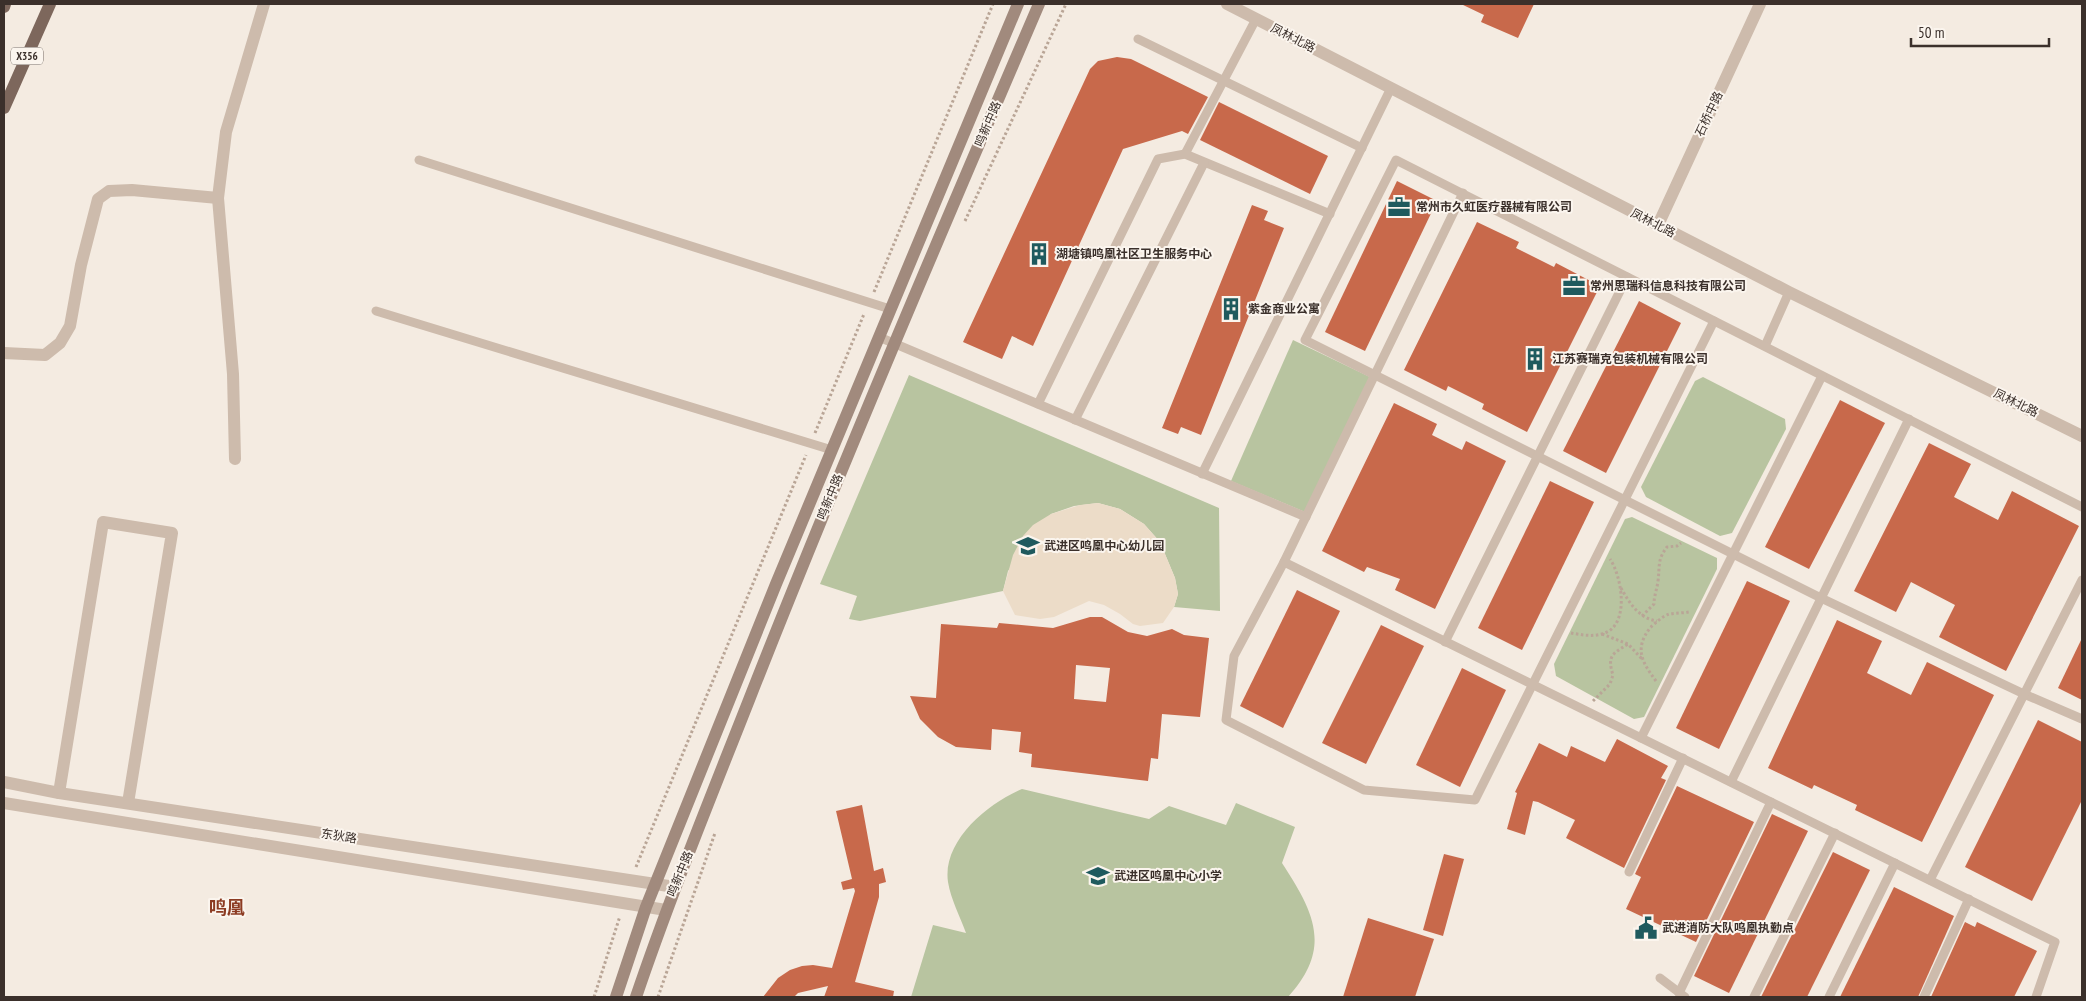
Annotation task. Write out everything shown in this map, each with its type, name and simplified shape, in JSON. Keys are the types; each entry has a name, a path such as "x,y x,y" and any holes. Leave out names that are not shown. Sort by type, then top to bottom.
{"main road":[{"name":"X356","path":"4,108 50,4"},
{"name":"鸣新中路","path":"616,997 646,907 890,309 1018,4"},
{"name":"鸣新中路","path":"636,997 666,910 795,582 894,343 1039,4"}],"street":[{"path":"236,459 233,374 218,198 226,132 264,4"},
{"name":"凤林北路","path":"1227,4 1788,292 2082,436"},
{"name":"石桥中路","path":"1658,225 1760,4"},
{"path":"4,353 45,355 60,343 70,326 81,266 98,199 109,191 150,191 218,198"},
{"path":"59,793 103,522 172,533 128,803"},
{"name":"东狄路","path":"4,782 59,793 675,887"},
{"name":"东狄路","path":"4,802 666,910"}],"lane":[{"path":"1185,154 1256,19"},
{"path":"1138,39 1362,148"},
{"path":"1202,474 1391,88"},
{"path":"1038,404 1158,159 1185,154 1330,214"},
{"path":"419,160 890,309"},
{"path":"2082,508 1396,160 1305,340 1821,598 2082,720"},
{"path":"1075,420 1204,163"},
{"path":"1463,193 1284,562 1234,656 1226,720 1364,790 1475,800 1714,321"},
{"path":"1445,642 1627,276"},
{"path":"1765,346 1788,292"},
{"path":"376,310 832,450"},
{"path":"879,337 1306,517"},
{"path":"1641,738 1822,376"},
{"path":"1731,782 1908,419"},
{"path":"1284,562 2055,942 2036,997"},
{"path":"1930,880 2082,580"},
{"path":"1629,872 1682,758"},
{"path":"1660,978 1682,995 1771,802"},
{"path":"1754,997 1835,833"},
{"path":"1829,997 1895,863"},
{"path":"1924,997 1970,899"}],"path":[{"path":"631,880 993,4"},
{"path":"963,226 1066,4"},
{"path":"1642,616 1654,604 1654,593 1658,581 1661,554 1667,547 1677,546 1690,533"},
{"path":"1561,628 1587,636 1609,631 1616,621 1621,603 1621,588 1615,567 1602,546"},
{"path":"1621,588 1642,616 1648,620 1658,622"},
{"path":"1644,662 1640,646 1643,637 1658,622 1668,615 1705,610"},
{"path":"1601,634 1628,644 1644,662 1664,692"},
{"path":"1587,711 1594,697 1610,684 1613,675 1610,663 1612,655 1628,644"},
{"path":"658,997 716,829"},
{"path":"594,997 624,903"}],"green space":[{"path":"1293,340 1370,377 1305,512 1231,481"},
{"path":"909,375 1219,508 1220,611 1174,607 1178,594 1175,578 1160,542 1144,524 1120,509 1098,503 1074,506 1051,514 1008,571 1003,591 860,621 849,619 857,596 820,584"},
{"path":"1703,377 1785,419 1786,429 1732,533 1720,536 1646,497 1641,487 1695,381"},
{"path":"1632,517 1717,558 1717,569 1644,717 1634,719 1556,676 1554,664 1625,519"},
{"path":"1022,789 1149,819 1169,806 1226,825 1236,803 1295,827 1282,863 1303,898 1314,930 1311,962 1302,979 1288,997 911,997 933,925 966,933 949,889 948,867 952,852 970,825 982,814 1009,795"}],"shaded area":[{"path":"1098,503 1120,509 1144,524 1160,542 1175,578 1178,594 1174,607 1163,623 1140,626 1133,624 1104,605 1089,601 1054,617 1040,619 1015,615 1003,591 1013,555 1023,536 1033,525 1051,514 1080,505"}],"building":[{"path":"1461,4 1534,4 1518,38 1481,22 1484,15"},
{"path":"1117,57 1131,59 1208,97 1188,134 1182,131 1123,149 1033,346 1012,336 1002,359 963,342 1090,69 1098,61"},
{"path":"1219,102 1328,156 1310,194 1200,140"},
{"path":"1397,181 1437,201 1365,351 1325,332"},
{"name":"紫金商业公寓","path":"1252,205 1268,211 1264,220 1284,228 1201,435 1181,427 1178,434 1162,428"},
{"path":"1477,222 1519,242 1516,248 1554,267 1556,263 1600,286 1527,432 1482,409 1484,404 1448,386 1446,391 1404,370"},
{"path":"1639,301 1681,323 1606,473 1563,451"},
{"path":"1840,400 1885,423 1809,569 1765,547"},
{"path":"1394,403 1437,424 1432,435 1462,450 1466,441 1506,461 1435,609 1395,590 1400,579 1367,567 1364,572 1322,551"},
{"path":"1929,443 1971,464 1954,497 1998,520 2012,491 2079,526 2006,671 1939,637 1955,605 1911,582 1896,612 1854,591"},
{"path":"1550,481 1594,502 1522,650 1478,628"},
{"path":"1747,581 1790,601 1719,749 1676,728"},
{"path":"1297,590 1340,611 1283,728 1240,706"},
{"path":"1090,617 1102,617 1128,632 1147,636 1172,629 1184,635 1209,638 1200,717 1162,714 1158,759 1151,758 1148,781 1031,767 1032,754 1019,752 1021,732 992,729 991,750 956,747 938,737 920,719 910,696 936,698 941,624 997,628 999,623 1053,628","holes":["1076,665 1110,668 1106,702 1074,699"]},
{"path":"1837,620 1882,641 1867,673 1911,695 1927,662 1994,695 1922,842 1855,810 1857,805 1814,785 1812,789 1768,768"},
{"path":"1381,625 1424,646 1366,764 1322,743"},
{"path":"2082,638 2082,700 2058,688"},
{"path":"1462,668 1506,690 1460,787 1416,765"},
{"path":"2038,720 2082,742 2082,800 2032,901 1965,867"},
{"path":"1617,739 1668,766 1661,778 1666,780 1624,868 1566,838 1575,820 1538,802 1533,801 1525,835 1507,829 1517,793 1515,792 1539,743 1567,757 1571,746 1605,762"},
{"path":"1677,786 1754,822 1696,942 1626,909 1641,877 1635,874"},
{"path":"862,805 874,871 883,868 886,882 879,884 879,897 855,982 894,991 893,997 824,997 828,986 798,993 794,997 763,997 778,978 790,970 813,965 832,968 855,891 854,888 843,890 841,882 852,879 836,811"},
{"path":"1772,814 1808,831 1729,993 1694,976"},
{"path":"1833,852 1870,870 1807,997 1761,997"},
{"path":"1444,854 1464,859 1443,936 1423,930"},
{"path":"1894,887 1954,916 1918,997 1840,997"},
{"path":"1368,918 1434,939 1415,997 1343,997"},
{"path":"1965,922 1975,927 1977,922 2037,951 2014,997 1931,997"}],"place":[{"name":"常州市久虹医疗器械有限公司","path":"1399,207"},
{"name":"湖塘镇鸣凰社区卫生服务中心","path":"1039,254"},
{"name":"常州思瑞科信息科技有限公司","path":"1574,286"},
{"name":"紫金商业公寓","path":"1231,309"},
{"name":"江苏赛瑞克包装机械有限公司","path":"1535,359"},
{"name":"武进区鸣凰中心幼儿园","path":"1028,546"},
{"name":"武进区鸣凰中心小学","path":"1098,876"},
{"name":"武进消防大队呜凰执勤点","path":"1646,928"}],"district":[{"name":"鸣凰","path":"227,908"}]}
